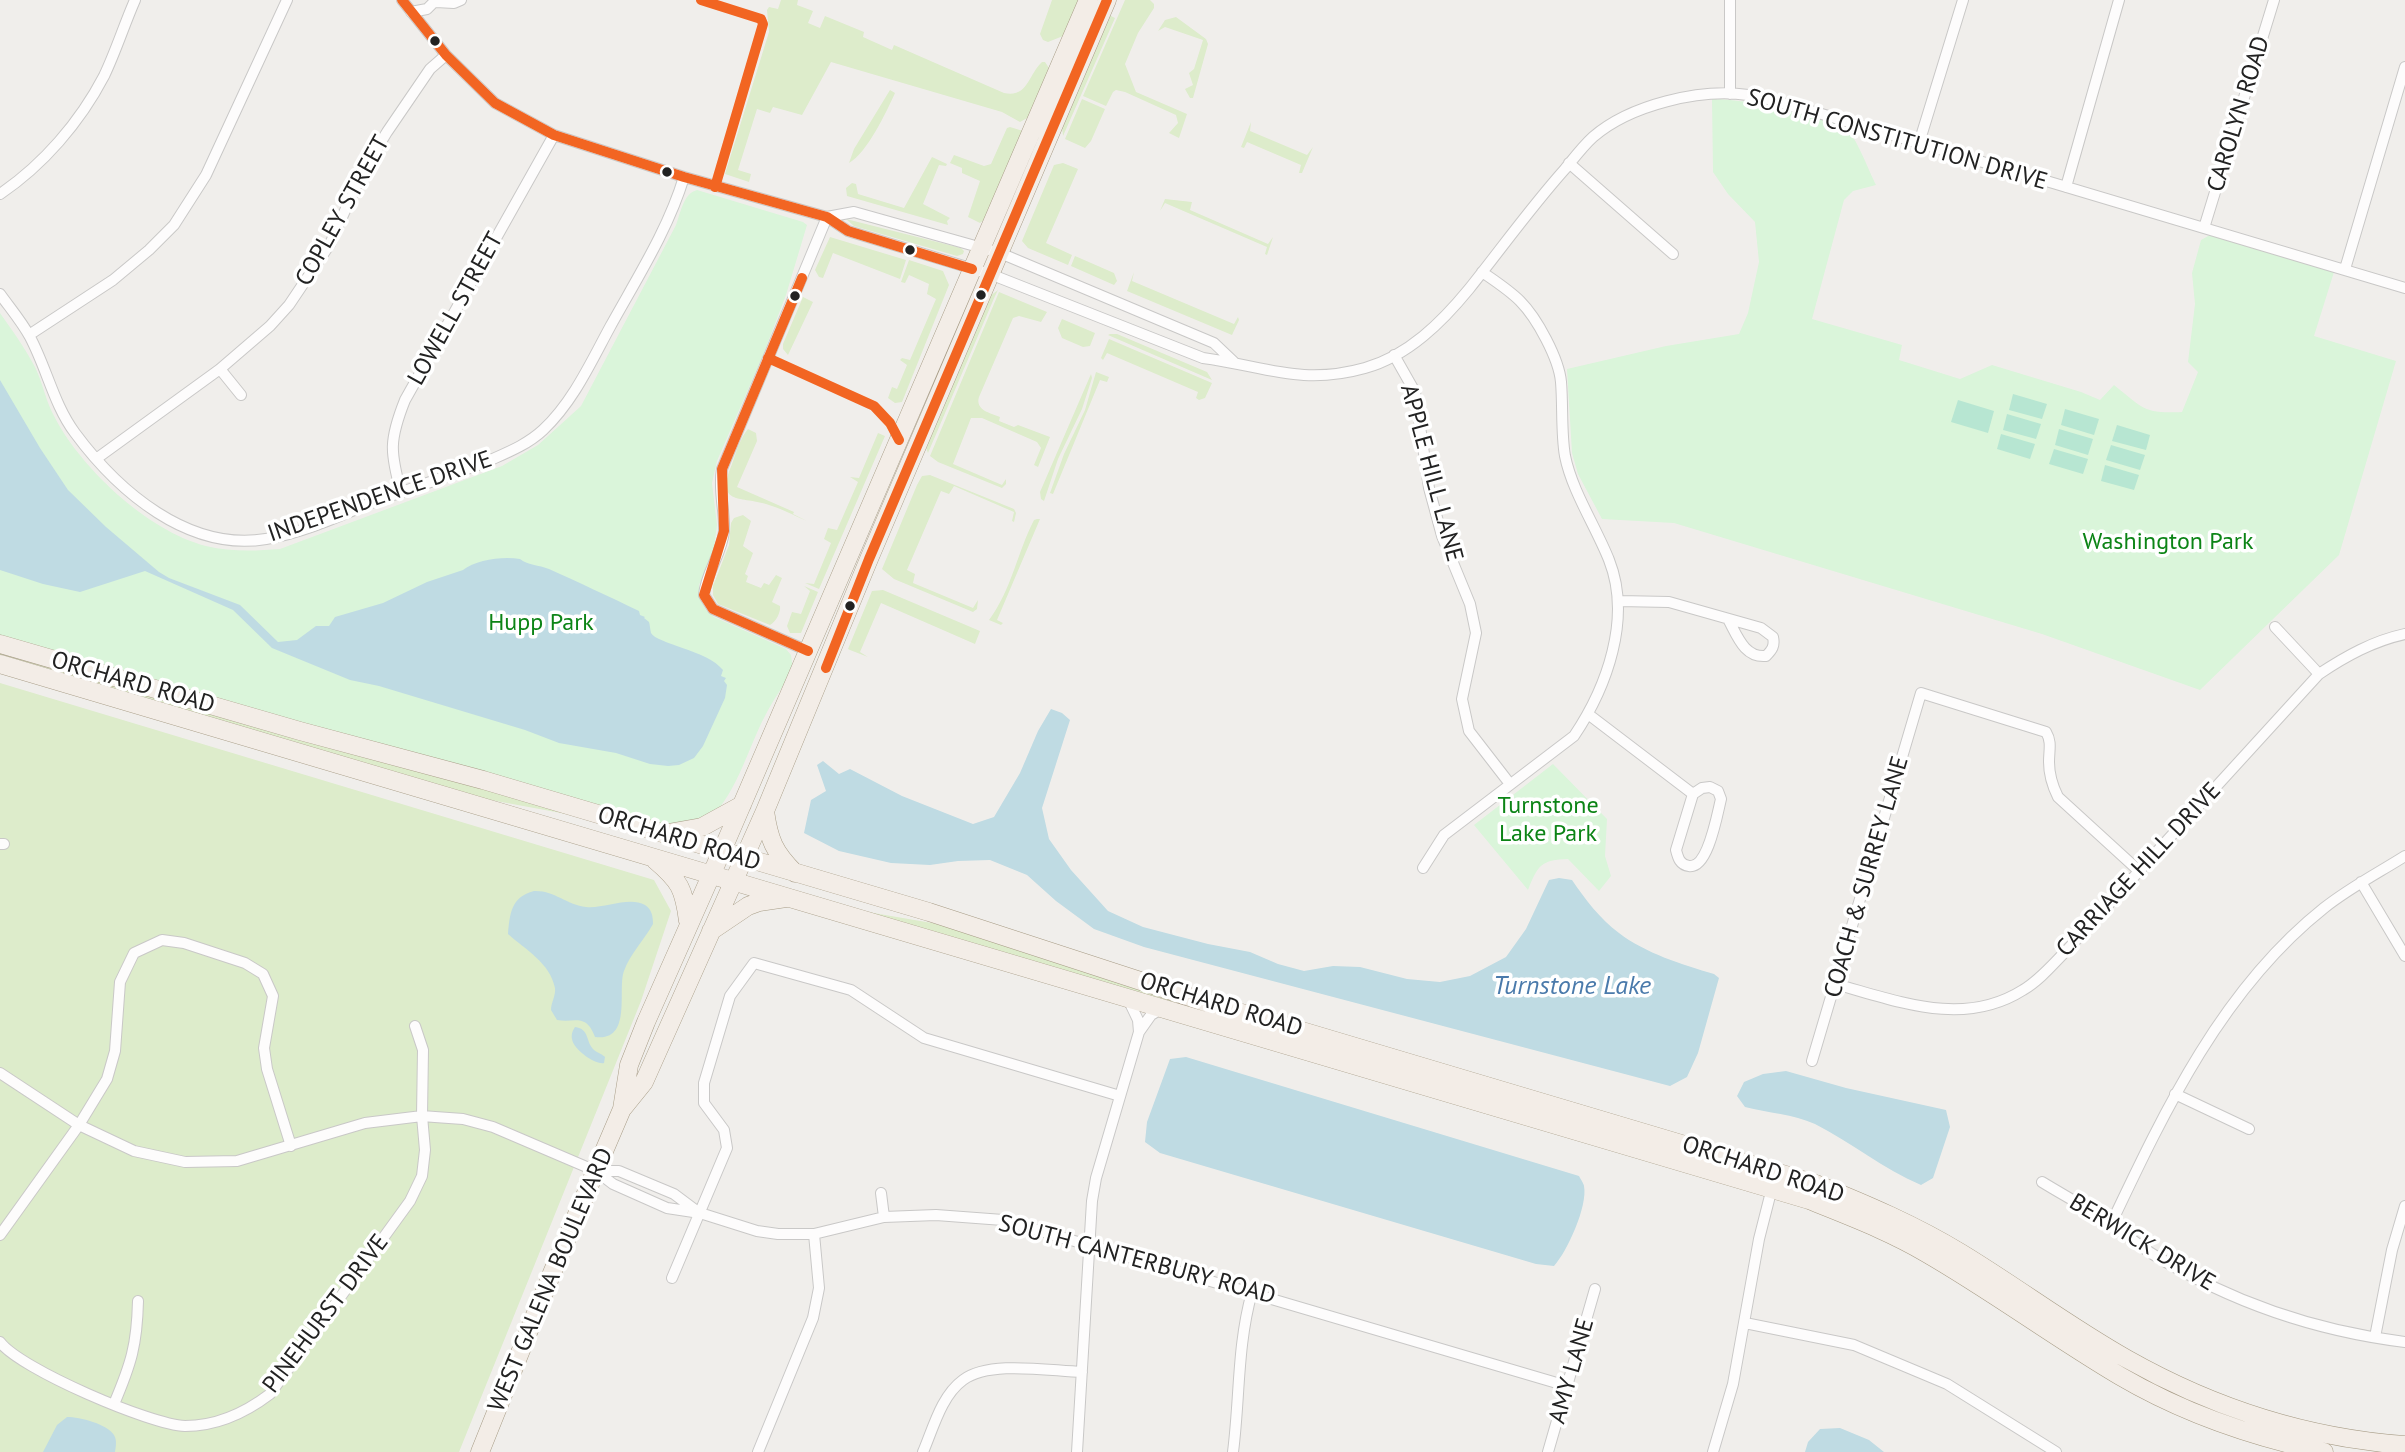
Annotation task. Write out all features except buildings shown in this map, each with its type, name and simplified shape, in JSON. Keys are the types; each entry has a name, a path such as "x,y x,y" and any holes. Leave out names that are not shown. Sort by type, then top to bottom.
{"main road":[{"name":"WEST GALENA BOULEVARD","path":"480,1452 622,1109 629,1065 688,923 831,599 1088,0"},
{"name":"WEST GALENA BOULEVARD","path":"622,1109 644,1082 765,811 1107,0"},
{"path":"826,668 821,649 831,621 831,599"},
{"name":"ORCHARD ROAD","path":"0,645 663,833 929,912 1208,1003 1816,1184 1892,1216 1959,1252 2126,1359 2189,1390 2286,1425 2355,1439 2405,1445"},
{"name":"ORCHARD ROAD","path":"0,664 1772,1189 1819,1205 1924,1252 2120,1376 2156,1395 2245,1432 2324,1452"},
{"path":"663,833 702,827 742,804"},
{"path":"765,811 771,844 795,873"},
{"path":"649,855 669,871 683,890 688,923"},
{"path":"711,931 748,906 789,897"}],"street":[{"path":"0,194 64,137 85,108 103,76 135,0"},
{"path":"29,335 113,280 174,225 206,175 287,0"},
{"path":"402,0 446,55 495,103 554,135 684,177 827,217 722,469 720,489 724,530 721,548 707,579 704,595 713,609 808,651"},
{"path":"411,12 427,9 436,1 454,3 461,0"},
{"path":"1730,0 1730,94"},
{"path":"1919,143 1963,0"},
{"path":"2066,187 2119,0"},
{"name":"CAROLYN ROAD","path":"2204,228 2274,0"},
{"name":"COPLEY STREET","path":"96,459 220,369 270,327 330,244 361,175 387,132 430,69 446,55"},
{"path":"2345,269 2405,67"},
{"name":"SOUTH CONSTITUTION DRIVE","path":"827,217 848,230 990,274 1203,358 1234,362 1282,374 1321,376 1368,368 1429,333 1482,272 1569,163 1592,138 1607,127 1652,106 1703,94 1730,94 1749,95 1919,143 2405,288"},
{"name":"LOWELL STREET","path":"401,492 391,446 394,426 405,400 554,135"},
{"path":"1569,163 1673,254"},
{"name":"INDEPENDENCE DRIVE","path":"0,294 29,335 62,414 96,459 138,499 177,524 210,536 263,540 282,536 512,451 542,431 572,395 669,220 684,177"},
{"name":"SOUTH CONSTITUTION DRIVE","path":"827,217 853,212 1000,253 1214,343 1234,362"},
{"path":"1423,868 1444,835 1574,736 1588,714 1612,652 1619,601 1610,562 1579,496 1565,457 1561,377 1548,342 1522,302 1482,272"},
{"name":"APPLE HILL LANE","path":"1394,355 1415,392 1429,488 1442,536 1470,604 1476,633 1462,699 1469,731 1510,784"},
{"path":"220,369 241,395"},
{"path":"1619,601 1669,602 1728,619"},
{"path":"2275,627 2319,674"},
{"name":"CARRIAGE HILL DRIVE","path":"1835,984 1933,1010 1970,1010 1996,1004 2024,990 2041,976 2139,872 2319,674 2370,645 2405,634"},
{"name":"COACH & SURREY LANE","path":"1812,1061 1921,693 2046,732 2050,741 2052,786 2058,797 2139,872"},
{"path":"1588,714 1693,794"},
{"path":"1710,787 1718,792 1721,799 1705,855 1700,864 1693,867 1684,866 1678,859 1676,850 1693,794 1702,788 1710,787"},
{"path":"2111,1224 2175,1094 2222,1020 2268,962 2324,908 2405,856"},
{"path":"2361,882 2405,956"},
{"path":"0,1235 79,1125 107,1079 115,1051 120,982 134,953 162,940 184,943 245,963 263,974 272,996 264,1048 267,1069 291,1146"},
{"path":"672,1278 727,1148 724,1129 704,1103 704,1083 730,996 754,963 851,990 924,1038 1120,1096"},
{"path":"1127,998 1138,1020 1139,1032"},
{"path":"1077,1452 1088,1244 1096,1178 1139,1032 1151,1014 1163,1008"},
{"name":"PINEHURST DRIVE","path":"0,1342 26,1364 114,1404 156,1420 185,1426 219,1422 248,1410 270,1394 410,1201 422,1176 425,1150 422,1116 423,1050 415,1026"},
{"name":"SOUTH CANTERBURY ROAD","path":"0,1073 79,1125 134,1152 185,1162 237,1161 365,1123 422,1116 463,1119 493,1127 596,1171 614,1184 667,1208 700,1213 757,1231 814,1234 884,1217 936,1215 1003,1220 1567,1386"},
{"path":"2175,1094 2249,1129"},
{"path":"1713,1452 1732,1384 1759,1239 1777,1172"},
{"name":"BERWICK DRIVE","path":"2042,1182 2177,1268 2255,1305 2316,1325 2405,1342"},
{"path":"881,1193 884,1217"},
{"path":"2375,1337 2387,1270 2405,1206"},
{"path":"758,1452 808,1333 817,1301 819,1288 814,1234"},
{"name":"AMY LANE","path":"1548,1452 1595,1289"},
{"path":"1233,1452 1239,1357 1252,1292"},
{"path":"114,1404 130,1367 138,1335 138,1301"},
{"path":"1745,1323 1854,1345 1877,1354 1947,1384 2056,1452"},
{"path":"923,1452 942,1407 953,1390 974,1374 985,1370 1013,1369 1082,1372"}],"green space":[{"path":"781,0 798,0 797,5 813,11 808,23 820,28 825,16 864,32 863,37 892,50 894,45 1004,93 1012,94 1023,89 1042,62 1049,68 1029,117 1020,122 1002,112 831,62 802,115 773,107 770,113 757,109 738,170 751,174 749,182 725,174 769,32 767,10 769,7 778,9"},
{"path":"1052,0 1081,0 1063,36 1048,42 1043,40 1040,34"},
{"path":"1125,0 1150,0 1154,4 1125,64 1136,92 1187,114 1179,138 1169,133 1178,123 1176,115 1125,92 1113,92 1106,106 1083,96"},
{"path":"1109,15 1115,18 1063,136 1062,127"},
{"path":"1176,17 1206,39 1208,44 1193,98 1190,98 1185,89 1193,85 1189,73 1194,69 1203,40 1165,27 1158,31 1165,20"},
{"path":"890,90 895,93 887,111 863,151 849,163 854,149"},
{"path":"1082,99 1105,109 1091,141 1085,148 1065,139"},
{"name":"Washington Park","path":"1712,99 1802,111 1835,121 1845,127 1858,146 1876,185 1853,191 1844,200 1812,319 1902,345 1899,360 1960,379 1992,365 2100,400 2114,385 2144,408 2159,412 2182,412 2198,372 2188,362 2195,304 2192,273 2201,240 2210,235 2334,272 2314,336 2396,361 2339,555 2200,690 2042,634 1674,523 1602,519 1578,474 1572,453 1567,369 1666,346 1739,334 1748,313 1759,262 1755,222 1728,194 1713,172"},
{"path":"1251,122 1250,131 1307,155 1313,147 1302,173 1299,173 1301,165 1247,142 1244,148 1241,147"},
{"path":"1007,128 1023,131 985,219 980,223 968,217 980,181 962,173 962,168 950,163 954,155 984,166 991,164"},
{"path":"932,157 947,164 939,165 923,204 950,218 948,225 847,196 846,188 852,183 856,184 858,194 904,208"},
{"path":"1063,163 1078,169 1046,243 1072,255 1068,265 1028,248 1022,241 1054,165"},
{"name":"Hupp Park","path":"697,190 807,225 786,295 717,461 712,483 717,525 714,548 699,585 699,597 706,610 714,617 786,649 791,655 793,670 765,716 732,789 724,802 704,821 680,826 640,819 188,692 0,636 0,313 35,367 50,407 64,433 79,454 117,494 161,526 206,546 243,550 280,549 502,466 538,445 581,406 676,225 686,199"},
{"path":"1165,199 1192,202 1190,210 1268,244 1273,237 1267,255 1267,247 1165,203 1160,211"},
{"path":"846,219 961,248 964,251 957,256 854,226"},
{"path":"830,237 906,260 900,279 833,253 823,278 819,277 815,270"},
{"path":"1075,256 1114,273 1117,281 1114,285 1071,266"},
{"path":"909,260 943,271 949,285 902,402 895,403 888,398 892,387 897,389 907,365 900,360 910,360 936,299 927,294 929,284 909,275 905,283 901,282"},
{"path":"1134,272 1132,281 1234,324 1238,317 1232,335 1127,291"},
{"path":"998,290 928,453 926,448 990,296"},
{"path":"999,292 1047,312 1041,322 1019,316 1013,318 979,397 979,405 1000,417 999,421 1050,437 1038,467 1034,465 1041,448 1037,442 982,418 971,418 953,464 1002,485 1006,479 1002,488 938,462 930,456"},
{"path":"803,297 813,302 788,355 783,344"},
{"path":"1062,319 1095,333 1090,346 1083,347 1062,338 1058,328"},
{"path":"1117,334 1207,372 1212,380 1108,335"},
{"path":"1109,339 1212,383 1205,398 1199,400 1196,398 1198,392 1107,353 1103,360 1101,358"},
{"path":"1096,372 1109,377 1107,382 1100,380 1053,494 1050,493 1064,454 1085,410"},
{"path":"1091,374 1082,409 1058,459 1044,501 1040,492"},
{"path":"2013,394 2047,404 2042,419 2009,410"},
{"path":"1958,400 1994,411 1988,433 1951,422"},
{"path":"2065,409 2099,419 2094,435 2061,425"},
{"path":"2007,414 2041,424 2036,439 2003,430"},
{"path":"2117,425 2150,435 2146,450 2112,441"},
{"path":"748,429 756,433 757,441 737,487 794,512 793,514 807,521 771,506 739,499 728,493 727,477 738,446"},
{"path":"2059,429 2093,439 2088,455 2055,445"},
{"path":"878,433 885,436 819,589 805,583 814,584 831,543 824,539 828,528 837,530 858,482 850,477 859,478"},
{"path":"2001,434 2035,444 2030,459 1997,449"},
{"path":"2111,445 2145,455 2140,470 2106,460"},
{"path":"2054,449 2088,459 2083,474 2049,464"},
{"path":"2105,465 2139,475 2134,490 2101,481"},
{"path":"930,475 1014,509 1016,513 1014,522 1014,512 954,486 949,494 941,491 907,570 915,574 913,583 973,608 978,600 977,609 973,612 894,579 882,569 917,485 922,476"},
{"path":"743,515 751,521 743,546 753,553 745,574 748,576 746,582 761,588 764,583 769,585 776,575 782,578 772,602 780,606 780,611 770,625 718,604 713,595 713,586 729,545 731,523 734,518"},
{"path":"1040,519 997,620 1003,623 1001,625 989,620 1009,583 1034,520"},
{"path":"804,586 818,592 801,633 790,633 787,626 792,612 801,614 810,591"},
{"path":"883,590 980,631 975,644 881,603 860,652 868,657 848,649 872,591"},
{"path":"0,651 472,783 572,815 469,796 0,657"},
{"path":"0,683 654,880 671,911 641,1001 459,1452 0,1452"},
{"name":"Turnstone Lake Park","path":"1553,764 1607,819 1605,856 1611,876 1599,891 1568,859 1546,863 1538,869 1528,890 1474,825"},
{"path":"862,911 961,928 1739,1167 1746,1176"}],"water":[{"path":"0,380 68,490 106,527 169,578 240,605 278,642 297,640 316,626 329,626 335,617 383,603 427,582 482,561 520,559 549,569 639,611 649,622 651,633 655,637 706,657 723,670 721,676 726,678 724,681 727,685 725,698 703,746 694,758 679,765 650,764 616,753 559,743 525,730 379,686 350,680 272,648 233,610 145,571 80,592 0,570"},
{"name":"Turnstone Lake","path":"1051,709 1070,720 1042,808 1049,839 1071,870 1108,911 1143,927 1250,952 1304,971 1333,966 1360,967 1407,979 1440,982 1470,976 1506,957 1526,929 1549,880 1572,880 1599,915 1629,940 1665,958 1719,978 1698,1053 1687,1077 1670,1086 1144,947 1094,929 1027,875 990,860 930,865 891,863 839,851 804,833 811,800 826,791 817,765 823,761 839,774 850,769 902,796 973,824 994,817 1020,773 1038,731"},
{"path":"534,891 548,893 586,907 632,902 645,905 651,911 653,924 624,971 619,1023 615,1031 607,1036 595,1037 584,1022 557,1020 551,1010 555,988 548,971 508,934 511,913 516,902"},
{"path":"575,1027 583,1030 591,1047 605,1056 604,1063 590,1059 580,1052 573,1043 572,1032"},
{"path":"1186,1057 1579,1176 1584,1185 1583,1205 1570,1240 1554,1266 1536,1264 1160,1153 1145,1142 1147,1122 1170,1059"},
{"path":"1786,1071 1846,1088 1946,1110 1950,1127 1933,1178 1921,1185 1815,1124 1745,1107 1737,1096 1744,1082 1763,1074"},
{"path":"67,1417 93,1422 111,1431 116,1439 115,1452 43,1452 57,1425"},
{"path":"1840,1428 1869,1440 1884,1452 1805,1452 1808,1442 1820,1429"}],"transit line":[{"path":"402,0 446,55 495,103 554,135 684,177 827,217 848,231 972,269"},
{"path":"701,0 761,19 763,24 715,187"},
{"path":"826,668 869,559 1107,0"},
{"path":"802,278 722,469 724,531 704,595 713,609 808,651"},
{"path":"768,358 874,406 890,423 899,440"}]}
